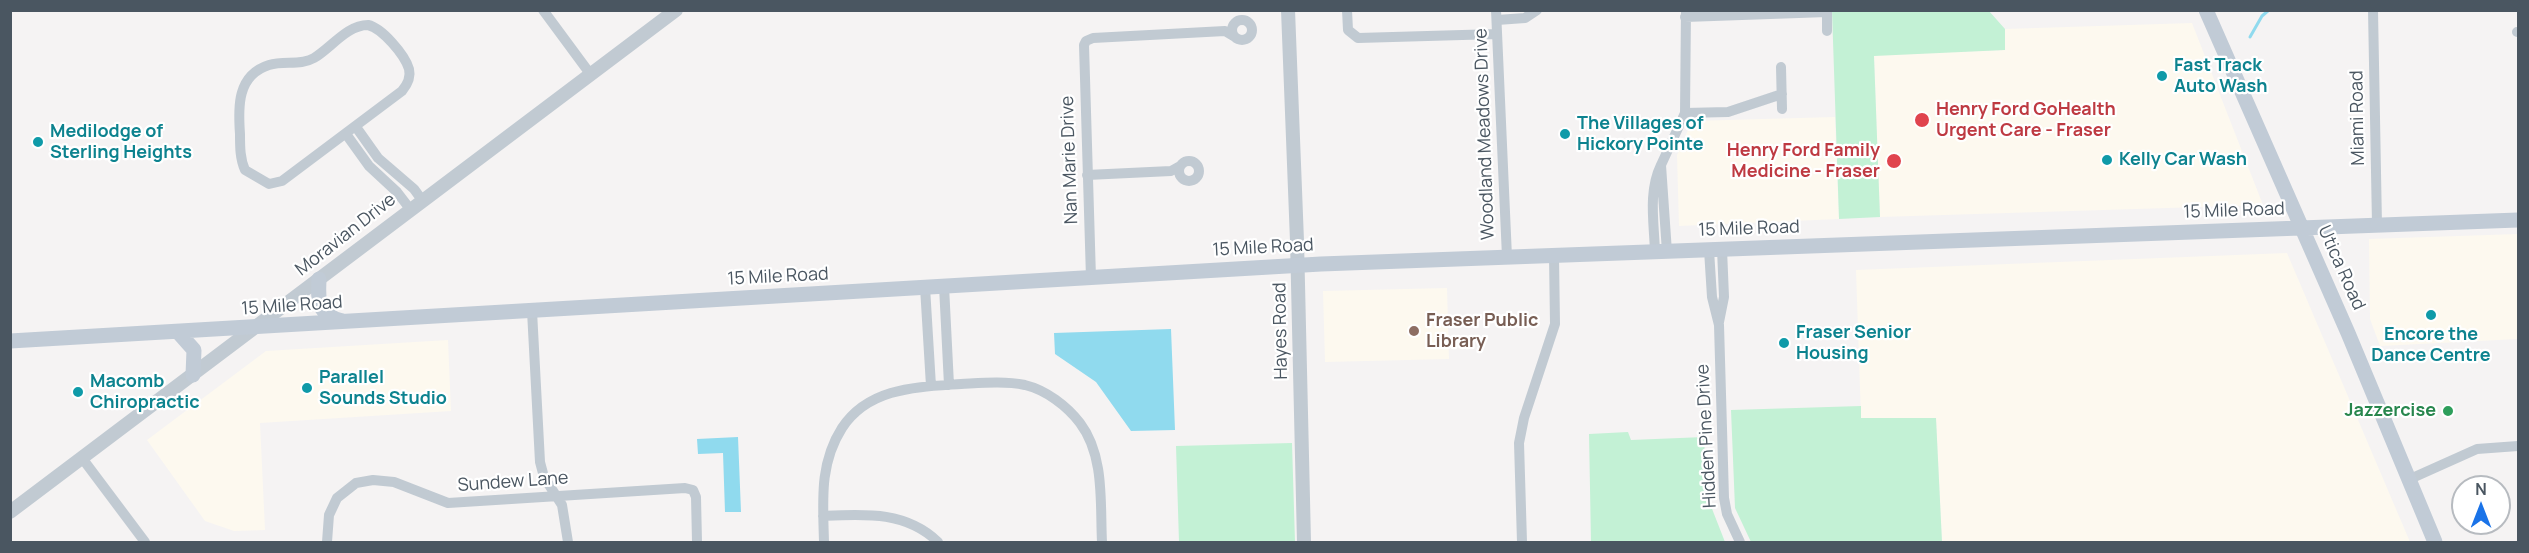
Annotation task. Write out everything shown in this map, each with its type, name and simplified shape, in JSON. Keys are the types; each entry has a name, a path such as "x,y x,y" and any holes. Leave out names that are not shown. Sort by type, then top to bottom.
{"main road":[{"name":"Utica Road","path":"2206,10 2410,479 2435,543"},
{"name":"15 Mile Road","path":"10,342 1298,266 2518,220"},
{"path":"319,279 318,297 322,309 332,318 345,322"},
{"path":"178,332 194,350 193,375"}],"street":[{"path":"543,10 591,75"},
{"name":"Moravian Drive","path":"10,512 676,10"},
{"name":"Hayes Road","path":"1288,10 1298,266 1304,543"},
{"path":"1347,10 1348,30 1358,38 1497,34"},
{"path":"1496,15 1525,18 1537,10"},
{"name":"Miami Road","path":"2373,10 2377,225"},
{"path":"1661,252 1653,191 1654,178 1685,113 1685,14 1827,11 1827,31"},
{"name":"Woodland Meadows Drive","path":"1496,15 1507,257"},
{"path":"372,26 384,33 407,64 409,76 402,91 346,134 286,179 269,184 251,175 242,163 239,95 248,80 261,68 271,64 309,61 356,27 372,26"},
{"name":"Nan Marie Drive","path":"1091,278 1083,50 1086,41 1093,38 1231,31"},
{"path":"1781,67 1782,109"},
{"path":"1685,113 1728,112 1782,94"},
{"path":"356,127 378,158 414,189 422,200"},
{"path":"346,134 369,166 397,192 410,209"},
{"path":"1087,175 1177,171"},
{"name":"Hidden Pine Drive","path":"1716,250 1712,297 1719,325 1724,498 1727,514 1740,543"},
{"path":"1521,543 1519,443 1524,418 1555,324 1554,256"},
{"path":"944,286 949,385"},
{"path":"925,287 932,386"},
{"path":"532,311 537,447 544,477 562,505 568,543"},
{"path":"824,543 825,467 832,446 843,426 860,409 876,398 896,391 932,386 1006,382 1027,386 1044,393 1068,410 1081,424 1090,440 1099,471 1102,543"},
{"path":"2410,479 2477,449 2518,446"},
{"path":"82,458 145,543"},
{"name":"Sundew Lane","path":"327,543 329,514 337,498 356,483 373,480 394,482 448,503 685,488 693,490 696,497 697,543"},
{"path":"823,516 890,517 912,524 938,543"}],"shaded area":[{"path":"2192,23 2263,205 1880,217 1874,55 2005,50 2005,29"},
{"path":"1835,117 1839,219 1679,226 1677,155 1692,121"},
{"path":"2518,234 2518,339 2380,346 2370,319 2369,239"},
{"path":"2287,253 2410,542 1942,542 1936,418 1861,418 1856,270"},
{"path":"1447,288 1449,359 1325,362 1323,291"},
{"path":"448,340 451,411 260,423 265,530 234,531 205,521 147,440 266,351"}],"green space":[{"path":"1832,11 1989,11 2005,29 2005,50 1874,56 1880,217 1839,219"},
{"path":"1861,406 1861,418 1936,418 1942,542 1751,542 1735,508 1731,410"},
{"path":"1628,432 1631,440 1704,437 1707,496 1725,542 1591,542 1589,434"},
{"path":"1292,443 1295,542 1179,542 1176,446"}],"water":[{"path":"1171,329 1175,430 1131,431 1096,382 1055,354 1054,333"},
{"path":"738,437 741,512 725,512 723,453 698,454 697,439"}],"waterway":[{"path":"2250,37 2262,16 2269,10"}],"place":[{"name":"Fast Track Auto Wash","path":"2162,76"},
{"name":"Henry Ford GoHealth Urgent Care - Fraser","path":"1922,120"},
{"name":"The Villages of Hickory Pointe","path":"1565,134"},
{"name":"Medilodge of Sterling Heights","path":"38,142"},
{"name":"Kelly Car Wash","path":"2107,160"},
{"name":"Henry Ford Family Medicine - Fraser","path":"1894,161"},
{"name":"Encore the Dance Centre","path":"2431,315"},
{"name":"Fraser Public Library","path":"1414,331"},
{"name":"Fraser Senior Housing","path":"1784,343"},
{"name":"Parallel Sounds Studio","path":"307,388"},
{"name":"Macomb Chiropractic","path":"78,392"},
{"name":"Jazzercise","path":"2448,411"}]}
